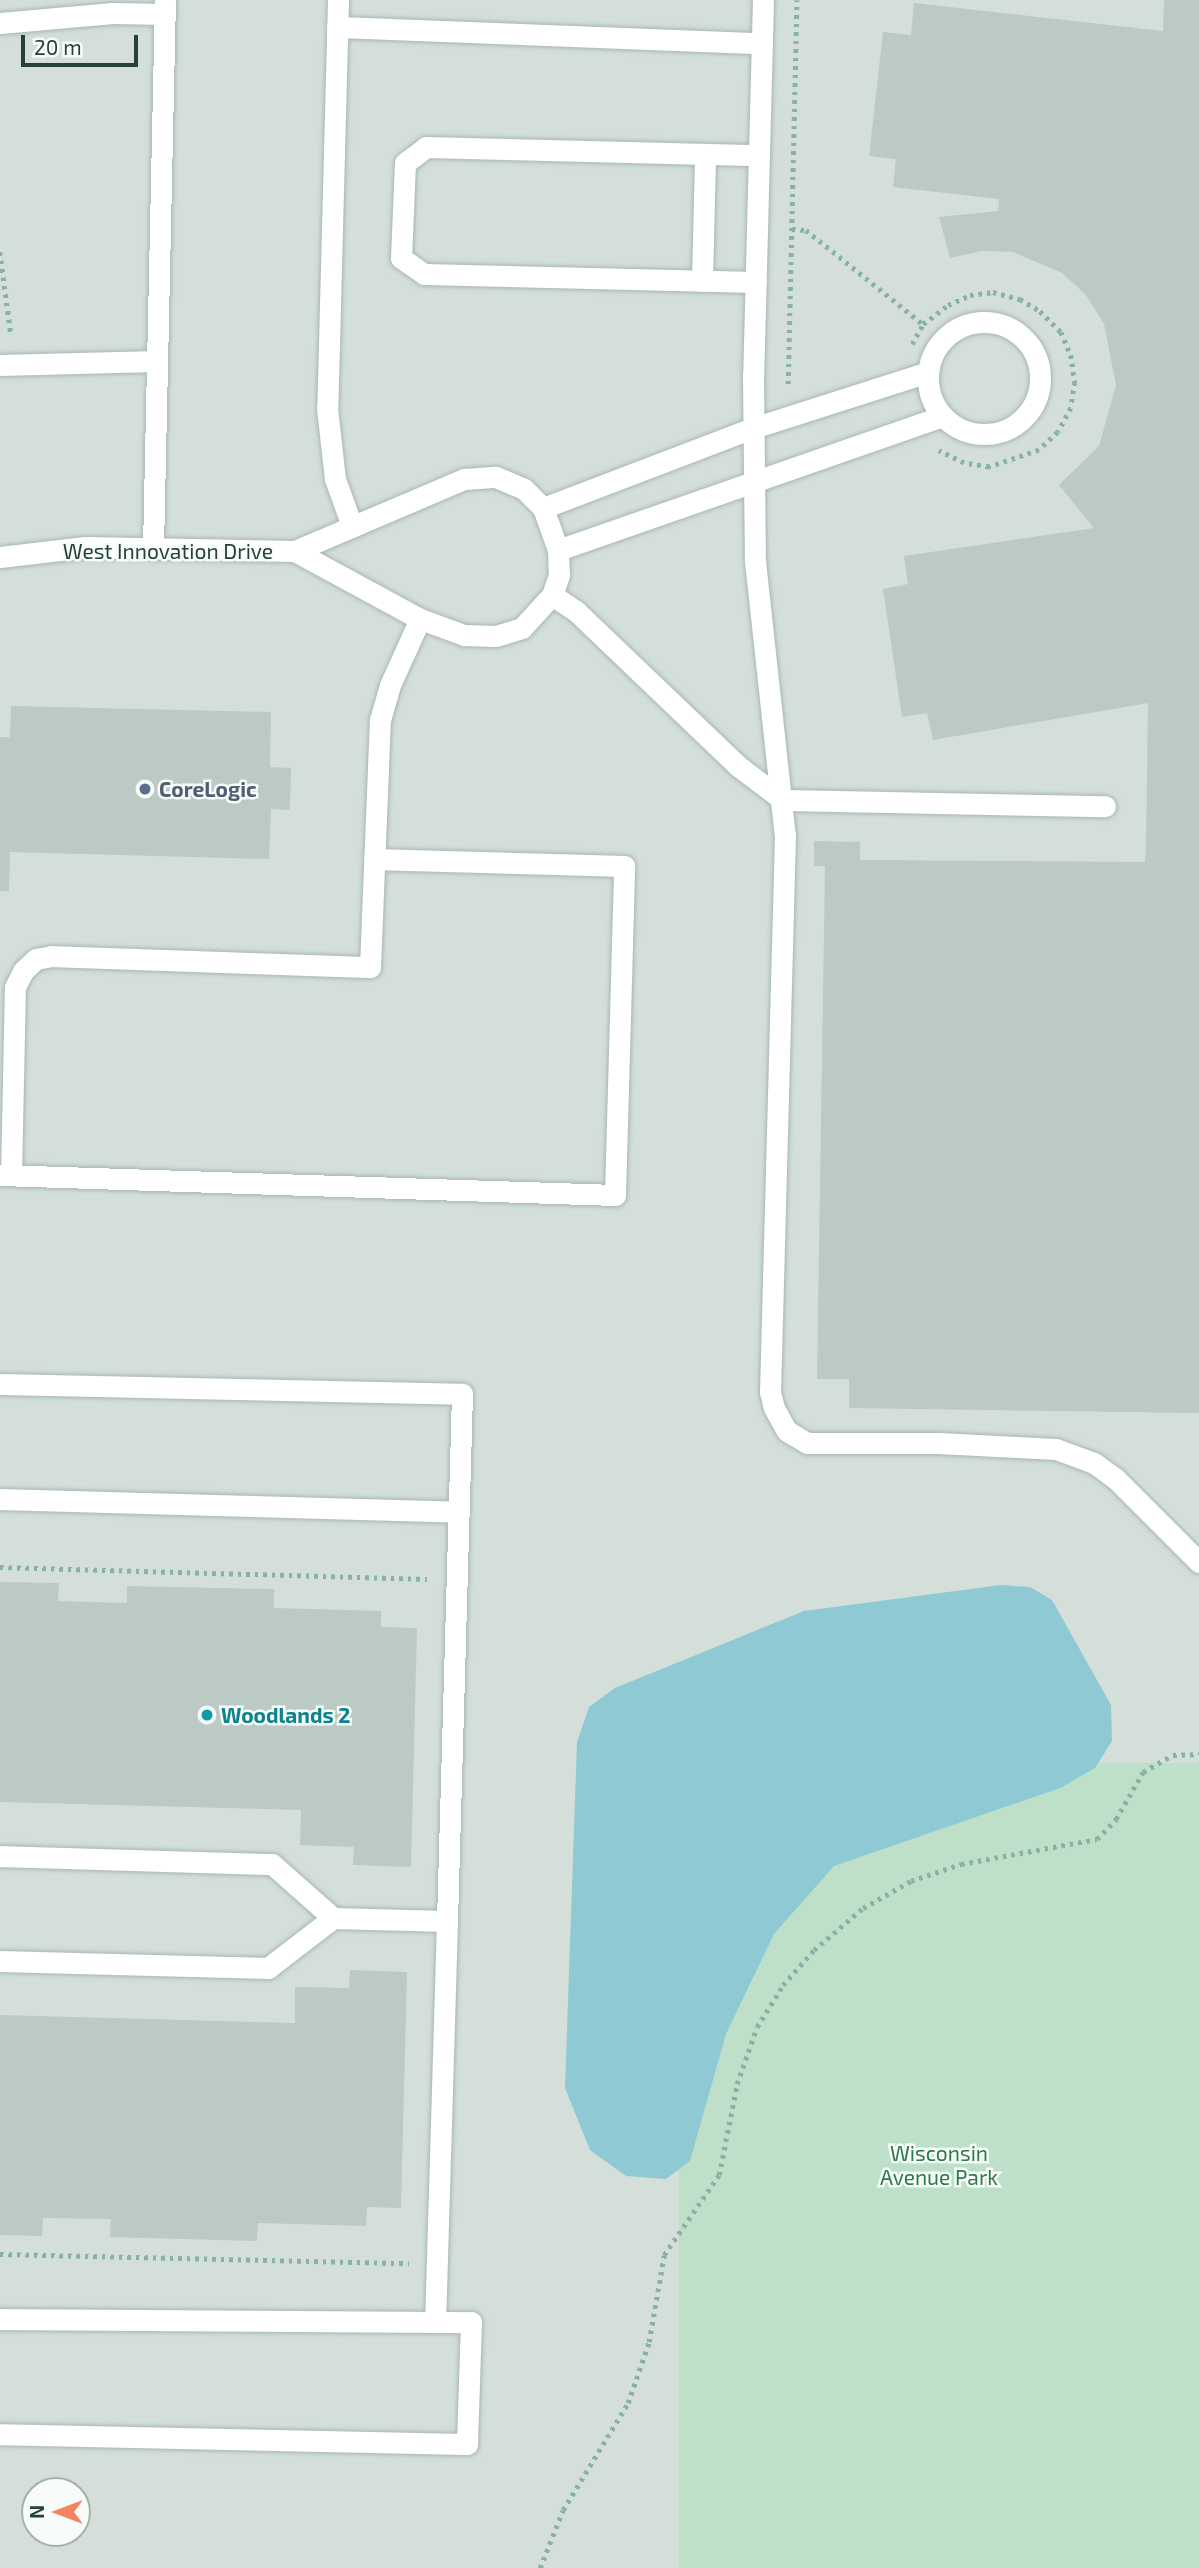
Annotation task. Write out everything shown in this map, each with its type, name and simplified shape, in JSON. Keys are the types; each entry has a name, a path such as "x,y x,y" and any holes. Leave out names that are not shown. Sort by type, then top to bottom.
{"street":[{"path":"338,0 327,408 335,479 352,526"},
{"path":"764,0 753,428 755,561 783,800 770,1392 774,1408 787,1431 807,1443 1056,1449 1094,1463 1115,1478 1199,1562"},
{"path":"0,23 165,7 153,548"},
{"path":"337,27 762,43"},
{"path":"756,282 424,274 401,258 405,163 426,147 759,155"},
{"path":"702,281 705,154"},
{"path":"978,322 1015,331 1037,361 1036,399 1012,427 974,434 942,416 928,387 928,372 944,338 978,322"},
{"path":"8,364 156,361"},
{"path":"928,372 753,428 543,508 558,550 559,575 552,595 577,612 738,766 783,800 1105,806"},
{"path":"558,550 942,416"},
{"name":"West Innovation Drive","path":"0,557 85,547 295,551 475,478 496,477 524,489 543,508"},
{"name":"West Innovation Drive","path":"295,551 420,619 464,635 496,636 522,628 552,595"},
{"path":"374,859 624,866 615,1195 6,1175 15,987 23,971 36,959 52,956 370,967 374,859 380,720 390,685 420,619"},
{"path":"0,1384 462,1394 435,2322"},
{"path":"0,1499 458,1512"},
{"path":"0,1856 272,1864 333,1918 446,1922"},
{"path":"0,1961 268,1968 333,1918"},
{"path":"0,2319 471,2322 467,2444 0,2434"}],"path":[{"path":"788,390 797,0"},
{"path":"792,229 806,230 923,324"},
{"path":"0,253 8,364"},
{"path":"907,355 923,324 970,295 993,292 1020,299 1061,332 1071,355 1075,382 1071,408 1058,432 1039,450 1017,461 989,467 964,463 927,442 916,425"},
{"path":"0,1567 456,1579"},
{"path":"540,2568 563,2510 628,2403 649,2342 664,2255 719,2175 737,2084 757,2026 783,1985 814,1950 863,1908 899,1888 961,1864 1097,1839 1116,1819 1143,1772 1173,1755 1199,1754"},
{"path":"0,2254 436,2264"}],"shaded area":[{"path":"0,0 1199,0 1199,1763 679,1763 679,2568 0,2568"}],"green space":[{"name":"Wisconsin Avenue Park","path":"679,1763 1199,1763 1199,2568 679,2568"}],"water":[{"path":"1001,1585 1030,1587 1052,1600 1111,1705 1112,1741 1095,1768 1060,1788 834,1866 774,1934 726,2034 690,2161 666,2179 626,2176 590,2150 565,2088 577,1742 589,1707 615,1688 804,1611"}],"building":[{"path":"1164,0 1199,0 1199,1413 849,1408 849,1379 817,1379 825,866 814,866 814,841 860,842 860,860 1145,862 1146,847 1148,703 933,740 927,713 902,717 883,589 908,584 904,556 1094,528 1059,485 1099,446 1116,385 1104,324 1086,295 1062,273 1013,252 982,251 950,258 939,217 998,211 999,199 893,187 896,159 869,156 883,32 911,35 914,3 1163,31"},
{"name":"CoreLogic","path":"11,706 271,712 270,767 291,768 290,810 271,809 269,859 10,852 9,891 0,891 0,737 10,737"},
{"name":"Woodlands 2","path":"0,1582 59,1583 58,1601 127,1603 127,1586 274,1589 274,1608 381,1611 381,1627 417,1628 411,1867 353,1865 354,1847 300,1845 301,1810 0,1802"},
{"path":"350,1970 407,1972 401,2208 367,2207 366,2226 258,2223 257,2241 110,2237 111,2219 43,2218 42,2236 0,2235 0,2015 295,2023 295,1987 349,1988"}],"place":[{"name":"CoreLogic","path":"145,789"},
{"name":"Woodlands 2","path":"207,1715"}]}
